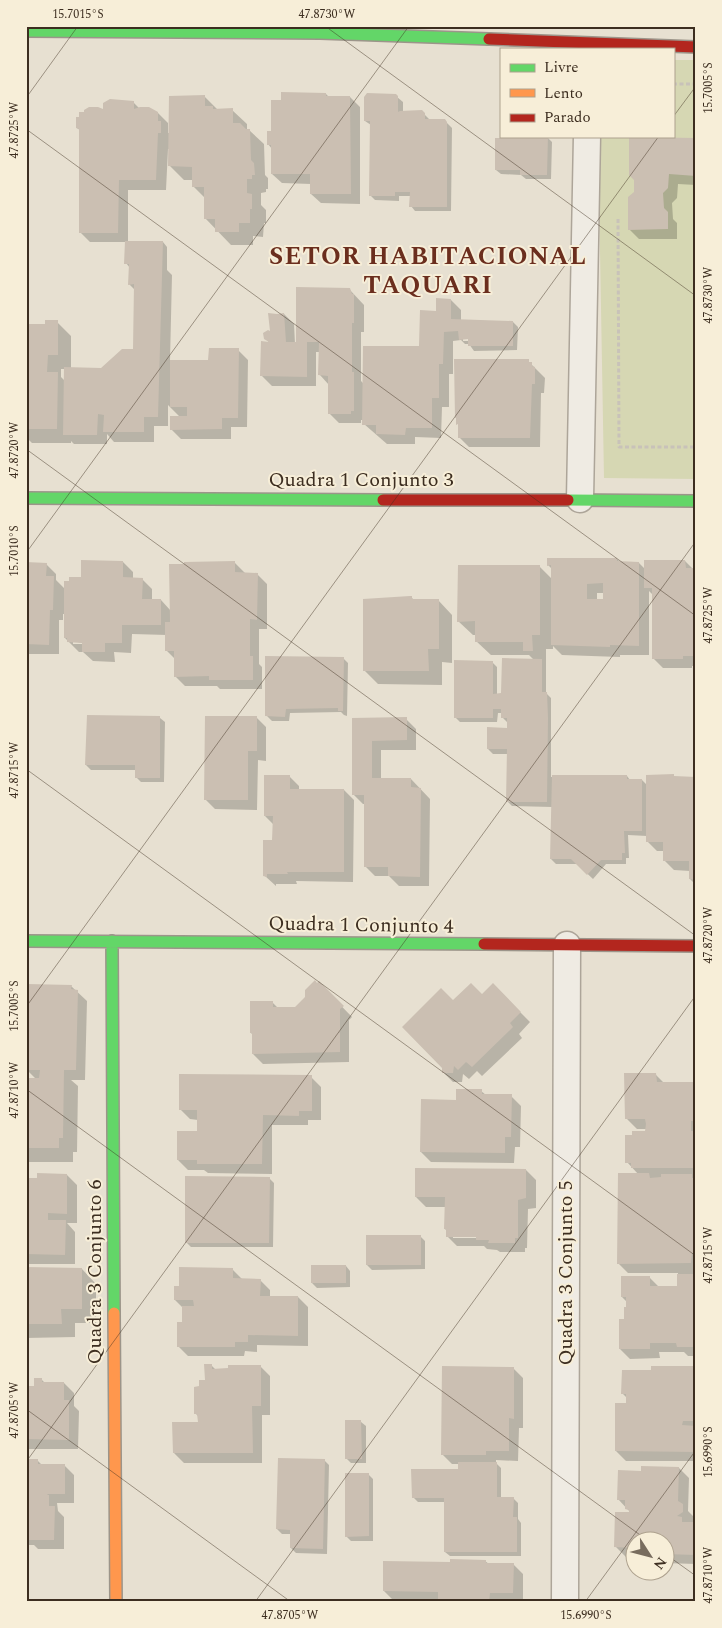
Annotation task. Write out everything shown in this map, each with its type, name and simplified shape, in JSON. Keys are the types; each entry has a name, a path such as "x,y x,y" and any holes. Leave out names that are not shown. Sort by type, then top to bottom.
{"street":[{"path":"26,31 320,32 589,46 696,47"},
{"path":"580,499 587,138"},
{"name":"Quadra 1 Conjunto 3","path":"26,498 696,501"},
{"name":"Quadra 1 Conjunto 4","path":"26,941 696,946"},
{"name":"Quadra 3 Conjunto 6","path":"112,941 116,1602"},
{"name":"Quadra 3 Conjunto 5","path":"565,1602 567,945"}],"path":[{"path":"674,84 696,84"},
{"path":"618,214 619,446 696,447"}],"green space":[{"path":"674,60 696,60 696,479 604,478 598,138 674,138"}],"building":[{"path":"281,92 326,93 326,96 350,96 351,194 310,194 310,174 271,174 271,145 267,145 267,131 271,131 271,100 281,100"},
{"path":"367,93 396,94 398,96 398,112 422,110 425,113 425,119 445,119 447,122 447,207 409,207 410,192 395,192 395,196 369,196 370,121 364,121 364,97"},
{"path":"205,95 205,106 213,106 213,109 233,108 233,123 240,123 246,129 250,129 251,160 254,163 255,175 252,175 252,179 247,179 247,193 252,194 252,209 250,209 250,223 239,223 239,232 215,232 215,219 204,219 204,187 192,187 192,167 168,166 169,96"},
{"path":"110,99 134,101 134,109 149,107 158,112 158,121 161,121 161,133 158,133 156,180 119,180 118,233 79,233 79,129 76,128 76,117 79,117 79,112 84,112 89,107 103,109 103,103"},
{"path":"495,138 548,138 547,175 520,175 520,170 495,170"},
{"path":"629,138 696,138 696,176 669,174 668,188 663,193 664,208 668,212 668,229 628,230 628,197 634,192 634,180 629,175"},
{"path":"125,241 163,241 158,417 144,417 144,432 103,432 104,415 98,414 97,435 63,435 64,367 101,368 122,349 133,349 134,284 128,285 129,264 124,264"},
{"path":"296,287 350,288 352,294 354,294 352,372 354,372 354,411 351,411 351,414 328,414 328,376 318,375 319,342 307,342 307,377 260,376 261,341 269,342 264,339 263,333 268,330 270,331 268,313 284,313 286,342 296,342"},
{"path":"436,298 451,299 451,319 513,321 513,346 468,346 468,339 459,340 458,331 444,332 443,364 439,364 439,398 432,398 432,428 406,428 405,435 376,434 376,425 362,425 363,346 419,346 420,310 436,311"},
{"path":"45,320 58,320 58,355 48,355 47,372 58,372 57,429 26,429 26,324 45,324"},
{"path":"209,348 239,348 238,418 222,418 222,429 170,430 170,416 187,416 187,407 170,407 170,360 208,360"},
{"path":"454,359 529,359 529,362 532,362 532,366 535,367 535,384 532,384 530,438 458,438 458,424 456,425 455,418"},
{"path":"547,558 617,558 617,561 639,562 639,646 551,645 551,565 547,566","holes":["603,583 603,599 587,599 587,584"]},
{"path":"81,560 123,561 123,577 143,578 142,599 161,599 161,625 122,625 122,643 105,643 105,652 82,652 82,643 67,642 67,638 64,638 64,581 69,581 69,577 81,577"},
{"path":"644,560 685,560 686,568 696,568 696,656 683,656 683,659 652,659 652,588 644,588"},
{"path":"235,561 235,572 258,573 257,620 250,619 250,656 253,656 253,680 209,680 209,676 174,677 174,651 165,651 165,622 170,622 169,564"},
{"path":"26,562 47,563 46,576 54,576 53,610 50,610 49,645 26,644"},
{"path":"458,565 540,565 540,635 532,635 533,651 523,651 523,642 475,642 475,621 457,622"},
{"path":"412,596 412,599 439,599 439,649 428,649 429,671 363,671 363,599"},
{"path":"265,656 344,657 343,711 338,711 338,708 286,709 285,717 265,716"},
{"path":"502,658 542,659 542,692 547,692 548,718 547,802 506,802 507,749 487,749 487,727 507,728 507,718 501,718 501,709 493,709 493,718 454,718 454,660 493,661 493,694 501,693"},
{"path":"87,715 160,716 160,778 135,778 135,765 85,765"},
{"path":"205,716 257,716 257,751 248,751 248,800 204,800"},
{"path":"407,717 407,740 372,741 372,778 411,778 411,787 421,788 420,877 388,876 388,867 364,867 364,795 352,795 352,718"},
{"path":"674,774 674,776 696,777 696,880 689,879 689,861 663,861 663,842 646,842 646,775"},
{"path":"264,775 290,775 290,789 344,789 344,872 287,872 288,874 267,874 267,877 263,876 263,840 272,840 273,816 264,816"},
{"path":"552,775 627,775 627,779 642,779 642,831 624,831 625,853 622,853 622,860 601,860 587,875 571,859 550,859"},
{"path":"315,980 317,983 319,981 344,1006 340,1009 340,1052 252,1054 250,1001 273,1001 273,1007 295,1007 305,997 305,990"},
{"path":"471,983 482,994 493,983 521,1012 510,1023 513,1027 472,1067 466,1062 458,1070 454,1066 453,1073 442,1073 442,1068 402,1027 441,988 453,1000"},
{"path":"27,984 72,985 71,989 78,990 76,1070 64,1070 63,1138 59,1138 59,1148 26,1148 26,1078 39,1078 40,1070 26,1070"},
{"path":"624,1073 656,1073 657,1082 696,1082 696,1121 691,1121 691,1131 696,1131 696,1168 631,1168 631,1163 625,1163 625,1135 632,1135 632,1131 645,1131 646,1124 645,1119 625,1119"},
{"path":"179,1074 312,1075 312,1111 299,1111 299,1116 263,1115 262,1164 197,1164 197,1160 177,1160 177,1131 197,1131 197,1110 179,1110"},
{"path":"456,1089 482,1089 482,1094 512,1094 511,1137 505,1137 505,1153 420,1152 421,1099 456,1100"},
{"path":"415,1168 526,1169 526,1198 518,1200 518,1238 515,1238 515,1243 488,1243 489,1240 476,1240 476,1237 446,1237 446,1229 444,1229 445,1197 415,1197"},
{"path":"37,1173 67,1174 67,1214 48,1213 48,1220 66,1220 65,1255 26,1254 26,1178 37,1178"},
{"path":"618,1173 649,1173 650,1178 661,1177 661,1174 692,1174 692,1178 696,1178 696,1253 692,1253 691,1263 617,1264"},
{"path":"185,1176 270,1177 269,1243 185,1243"},
{"path":"366,1235 421,1235 421,1265 366,1265"},
{"path":"311,1265 346,1265 346,1283 311,1283"},
{"path":"26,1267 82,1268 82,1309 61,1309 62,1324 26,1324"},
{"path":"179,1267 233,1268 233,1278 261,1279 260,1296 298,1296 298,1336 248,1335 248,1342 235,1342 235,1347 177,1347 177,1322 182,1322 182,1306 194,1306 193,1300 174,1300 174,1286 179,1286"},
{"path":"677,1274 696,1274 696,1347 677,1347 676,1343 650,1343 650,1349 619,1349 619,1319 624,1319 624,1307 626,1307 626,1297 621,1297 621,1276 650,1276 650,1286 677,1286"},
{"path":"204,1364 212,1364 212,1369 228,1368 228,1365 261,1365 261,1406 252,1406 253,1453 173,1453 172,1422 198,1422 197,1414 194,1414 194,1387 199,1386 199,1380 205,1380"},
{"path":"442,1366 514,1367 514,1419 509,1418 509,1451 486,1451 486,1455 441,1455"},
{"path":"651,1366 696,1366 696,1421 683,1421 682,1425 696,1426 696,1452 615,1451 615,1403 626,1403 626,1394 621,1394 622,1370 651,1370"},
{"path":"34,1378 42,1378 42,1382 64,1382 64,1400 69,1400 69,1440 26,1439 26,1386 34,1386"},
{"path":"345,1420 361,1420 362,1459 345,1459"},
{"path":"278,1458 325,1459 323,1549 290,1548 290,1530 276,1529"},
{"path":"26,1459 38,1459 38,1464 65,1464 65,1494 47,1495 49,1495 49,1506 55,1506 54,1540 27,1540"},
{"path":"458,1462 497,1462 497,1497 514,1497 513,1517 517,1517 517,1552 444,1552 444,1498 412,1498 411,1469 458,1469"},
{"path":"641,1466 679,1467 678,1501 683,1504 683,1512 677,1516 682,1517 682,1522 696,1522 696,1555 674,1554 674,1530 624,1530 624,1548 614,1547 615,1512 629,1512 629,1510 625,1509 625,1500 617,1500 618,1470 641,1471"},
{"path":"345,1473 369,1473 369,1536 345,1537"},
{"path":"450,1559 486,1560 486,1563 514,1563 513,1593 490,1593 489,1602 438,1602 438,1592 383,1591 383,1561 450,1562"}],"traffic: fast":[{"path":"26,31 320,33 489,39"},
{"path":"26,498 383,500"},
{"path":"568,500 696,501"},
{"path":"26,941 484,944"},
{"path":"112,941 114,1313"}],"traffic: slow":[{"path":"114,1313 116,1602"}],"traffic: jam":[{"path":"489,39 696,47"},
{"path":"383,500 568,500"},
{"path":"484,944 696,946"}],"district":[{"name":"SETOR HABITACIONAL TAQUARI","path":"428,272"}]}
